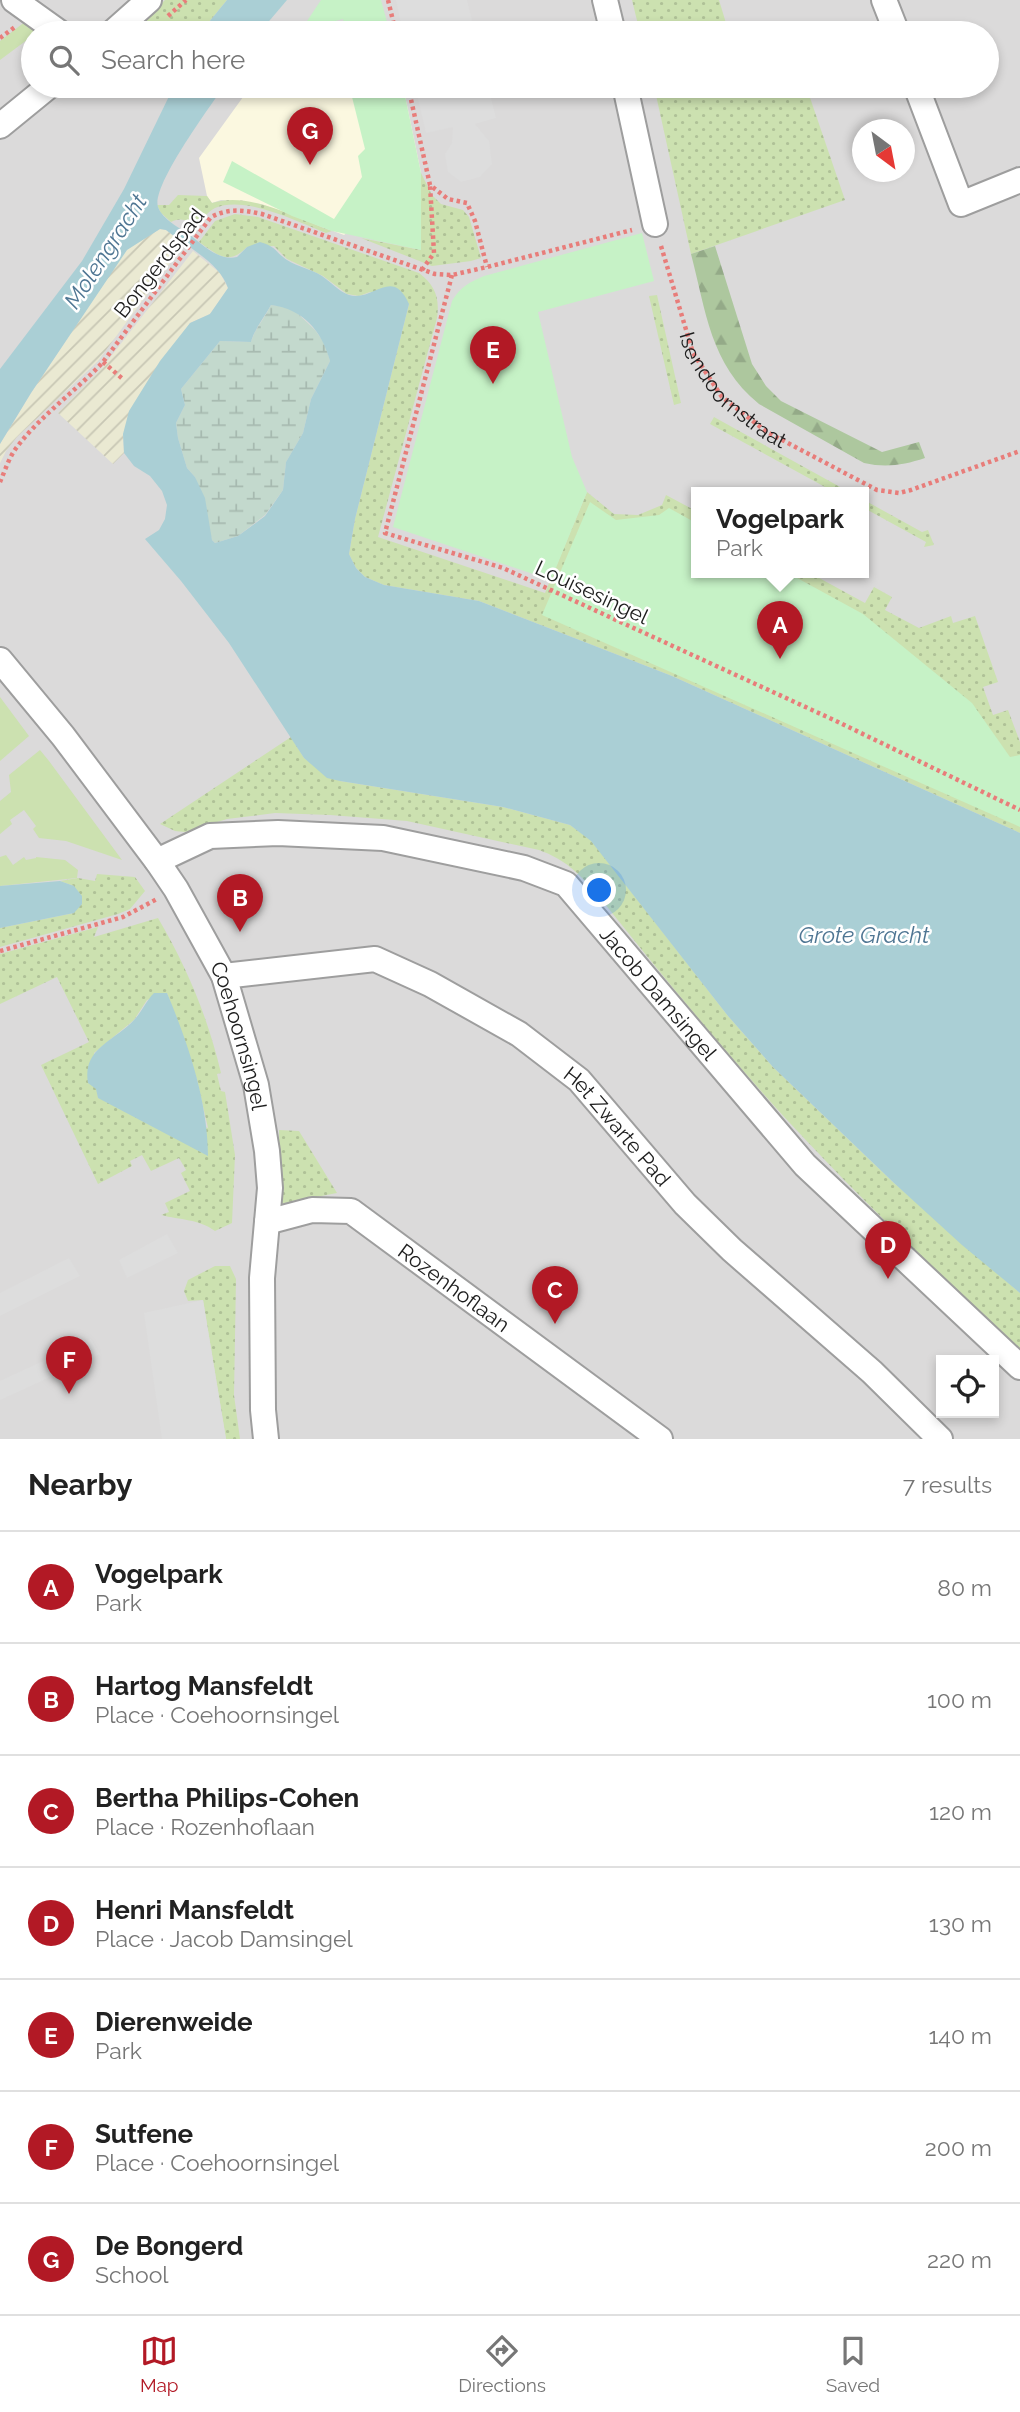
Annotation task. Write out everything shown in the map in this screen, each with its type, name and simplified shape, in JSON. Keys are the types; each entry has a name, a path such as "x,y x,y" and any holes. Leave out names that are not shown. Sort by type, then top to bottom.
{"street":[{"path":"14,0 43,21"},
{"path":"125,21 149,0"},
{"path":"605,0 610,21"},
{"path":"884,0 892,21"},
{"path":"0,126 35,98"},
{"path":"628,98 656,224"},
{"path":"921,98 961,204 1020,180"},
{"name":"Coehoornsingel","path":"0,660 63,736 157,861 176,889 224,976 256,1085 267,1150 270,1188 261,1278 266,1439"},
{"name":"Jacob Damsingel","path":"157,861 209,836 278,833 383,838 524,868 566,884 806,1165 1020,1367"},
{"name":"Het Zwarte Pad","path":"224,976 374,960 430,984 519,1034 579,1080 685,1204 732,1250 872,1372 940,1439"},
{"name":"Rozenhoflaan","path":"267,1222 312,1210 351,1211 660,1439"}],"path":[{"path":"388,0 393,21"},
{"path":"411,98 430,185 434,253 422,270"},
{"path":"430,185 448,199 467,203 475,221 487,267 656,224"},
{"name":"Bongerdspad","path":"0,482 15,449 103,362 211,217 223,211 239,209 262,215 435,274 452,275 487,267"},
{"name":"Isendoornstraat","path":"656,224 693,353 722,397 767,432 877,490 889,493 911,490 1020,451"},
{"name":"Louisesingel","path":"452,275 386,533 503,568 836,721 1020,810"},
{"path":"103,362 124,380"},
{"path":"0,951 123,917 176,889"}],"shaded area":[{"path":"0,0 1020,0 1020,1439 0,1439"},
{"path":"396,0 467,0 472,21 400,21"},
{"path":"242,98 405,98 421,173 344,235 261,204 221,200 212,203 207,196 199,158"},
{"path":"418,98 491,98 496,118 475,124 489,141 492,164 480,177 461,182 448,172 445,154 452,143 453,127 426,133"},
{"path":"167,1234 178,1253 127,1278 119,1260"},
{"path":"69,1258 80,1276 0,1316 0,1293"},
{"path":"203,1300 226,1439 162,1439 144,1313"},
{"path":"91,1339 100,1354 0,1400 0,1381"}],"green space":[{"path":"165,0 227,0 210,21 143,21"},
{"path":"321,0 381,0 387,21 343,19 307,21"},
{"path":"632,0 719,0 725,21 637,21"},
{"path":"21,25 21,44 0,60 0,41"},
{"path":"352,98 405,98 421,173 421,250 332,231 292,216 223,182 232,161 334,219 362,177 358,156 365,149"},
{"path":"657,98 810,98 845,200 691,254"},
{"path":"421,173 432,195 441,204 463,210 469,217 481,258 432,266 361,238 421,250"},
{"path":"178,195 207,196 212,203 242,200 257,203 332,231 326,233 256,207 241,205 215,208 196,228 184,220 171,222 161,213 157,205 169,205"},
{"path":"235,214 258,217 419,273 435,292 437,318 378,537 545,593 587,492 614,514 638,515 662,505 666,495 691,508 691,578 819,578 865,603 874,587 892,597 885,610 919,628 951,616 953,623 975,616 998,682 983,687 993,715 1008,710 1020,742 1020,833 672,676 479,601 384,585 365,577 356,568 349,554 355,519 409,304 370,292 359,296 347,294 323,276 287,259 274,246 247,247 228,257 218,254 199,242 215,221"},
{"path":"160,229 166,230 184,244 98,361 17,437 0,463 0,444 127,249"},
{"path":"642,233 654,281 538,312 572,457 587,492 551,580 393,527 452,301 458,292 484,276"},
{"path":"715,246 752,364 766,386 781,401 882,452 919,442 925,458 895,465 864,463 759,404 743,388 730,372 712,335 691,254"},
{"path":"193,251 220,273 228,288 210,314 190,323 123,434 124,453 113,464 58,413 102,368"},
{"path":"657,295 681,403 674,405 649,296"},
{"path":"271,305 292,308 315,330 325,344 330,361 311,399 303,433 286,462 283,490 265,515 238,536 215,543 195,477 187,468 178,438 176,423 185,405 181,389 220,341 251,342"},
{"path":"714,417 840,487 825,487 710,424"},
{"path":"590,502 616,520 659,515 669,508 691,520 691,578 797,578 863,614 972,703 1010,757 1020,755 1020,827 542,615"},
{"path":"869,503 922,532 928,530 934,545 924,547 926,542 869,511"},
{"path":"0,697 29,736 0,761"},
{"path":"291,737 304,758 340,781 503,807 570,825 591,840 728,1016 773,1067 894,1183 1020,1293 1020,1349 816,1151 714,1037 596,893 564,862 539,850 407,821 275,813 227,819 185,832 160,824"},
{"path":"40,750 122,860 66,841 39,838 33,829 36,826 24,810 10,820 12,824 0,834 0,801 11,792 9,775"},
{"path":"6,855 13,865 24,857 26,860 36,857 65,860 78,870 77,878 0,886 0,857"},
{"path":"97,874 135,877 145,891 130,909 118,914 0,947 0,928 74,913 74,886 60,881 78,878 95,881"},
{"path":"158,918 196,993 221,1073 217,1074 221,1091 225,1092 235,1155 232,1223 215,1231 196,1222 161,1215 169,1212 165,1203 190,1191 181,1173 186,1170 179,1158 151,1171 142,1155 130,1161 132,1166 98,1184 41,1065 89,1042 57,977 0,1004 0,954 98,927 94,937","holes":["167,993 197,1080 208,1128 98,1098 94,1053 134,1020 147,1000"]},
{"path":"279,1130 299,1131 337,1193 280,1204"},
{"path":"215,1266 230,1266 236,1279 234,1395 240,1439 226,1439 203,1300 188,1301 184,1291 188,1280"}],"water":[{"path":"227,0 287,0 269,21 210,21"},
{"name":"Grote Gracht","path":"168,98 216,98 183,146 163,182 158,207 164,216 218,255 237,257 247,247 260,242 291,262 322,276 349,295 367,294 389,286 403,293 409,304 355,519 349,554 356,568 365,577 384,585 479,601 672,676 1020,833 1020,1293 894,1183 773,1067 728,1016 591,841 570,825 503,807 327,778 304,758 229,643 145,539 159,530 165,519 167,505 162,491 150,476 134,466 124,453 123,434 129,411 160,361 190,323 210,314 228,288 218,271 202,256 166,230 160,229 127,250 0,444 0,369 82,261 124,189","holes":["271,305 293,311 316,331 330,361 311,399 303,433 286,462 283,490 265,516 238,536 215,543 212,540 205,498 195,477 187,468 178,438 176,423 185,405 181,389 220,341 251,342"]},
{"path":"60,881 74,886 82,896 82,904 74,913 0,928 0,886"},
{"path":"154,993 167,993 189,1052 205,1115 208,1156 98,1098 96,1089 88,1083 87,1071 95,1053 134,1020"}],"place":[{"name":"De Bongerd","path":"310,165"},
{"name":"Dierenweide","path":"493,384"},
{"name":"Vogelpark","path":"780,659"},
{"name":"Hartog Mansfeldt","path":"240,932"},
{"name":"Henri Mansfeldt","path":"888,1279"},
{"name":"Bertha Philips-Cohen","path":"555,1324"},
{"name":"Sutfene","path":"69,1394"}],"water label":[{"name":"Molengracht","path":"105,251"}]}
